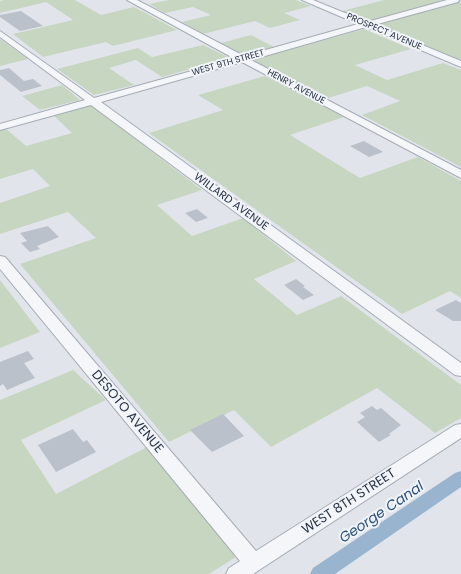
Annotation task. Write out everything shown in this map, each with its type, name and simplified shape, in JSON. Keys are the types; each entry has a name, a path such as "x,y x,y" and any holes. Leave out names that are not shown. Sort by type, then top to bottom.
{"street":[{"name":"HENRY AVENUE","path":"131,0 461,175"},
{"name":"PROSPECT AVENUE","path":"306,0 461,64"},
{"name":"WEST 9TH STREET","path":"0,127 455,0"},
{"name":"WILLARD AVENUE","path":"0,32 461,371"},
{"name":"DESOTO AVENUE","path":"0,260 254,563"},
{"name":"WEST 8TH STREET","path":"236,574 461,430"}],"green space":[{"path":"75,0 101,15 134,7 177,30 113,46 106,42 43,57 13,34 73,20 46,2 0,13 0,1"},
{"path":"169,0 296,0 311,6 284,13 300,20 270,28 255,21 203,34 182,22 211,15 193,7 165,13 149,4"},
{"path":"384,0 445,0 366,22 342,11"},
{"path":"461,1 461,61 374,25"},
{"path":"364,29 411,49 355,65 387,80 443,63 461,70 461,167 362,115 400,101 367,86 328,98 252,60"},
{"path":"251,35 274,47 244,55 221,43"},
{"path":"0,39 28,59 0,66"},
{"path":"203,45 230,58 162,77 136,60 109,68 134,85 94,95 57,69 138,48 152,57"},
{"path":"265,76 344,117 290,135 360,178 418,157 461,181 461,298 450,291 402,314 149,133 223,110 198,95"},
{"path":"62,85 80,100 40,110 22,96"},
{"path":"91,105 202,190 157,205 192,236 243,218 296,261 254,279 297,315 341,296 461,385 461,418 435,433 377,388 271,447 234,410 169,442 20,264 96,238 68,212 0,234 0,203 50,186 33,169 0,179 0,130 5,128 26,146 72,133 53,115"},
{"path":"0,280 40,332 0,348"},
{"path":"73,370 106,400 21,440 56,494 147,447 236,557 209,574 0,574 0,400"}],"building":[{"path":"21,11 43,26 20,31 0,17 0,15"},
{"path":"9,68 24,81 33,79 42,86 21,92 0,75 0,70"},
{"path":"364,141 383,152 369,157 350,146"},
{"path":"197,209 208,218 196,222 185,213"},
{"path":"48,226 59,237 37,246 40,249 30,252 21,243 27,241 20,233"},
{"path":"296,279 305,286 303,287 314,295 303,300 284,285"},
{"path":"456,300 461,303 461,321 453,321 435,310"},
{"path":"28,351 34,359 24,363 35,378 7,390 3,384 0,386 0,362"},
{"path":"372,406 377,410 381,408 401,425 389,434 391,435 379,442 357,422 365,417 360,413"},
{"path":"223,414 244,436 212,452 190,430"},
{"path":"73,429 83,442 87,440 96,452 56,472 38,445"}],"waterway":[{"name":"George Canal","path":"320,574 461,478"}]}
